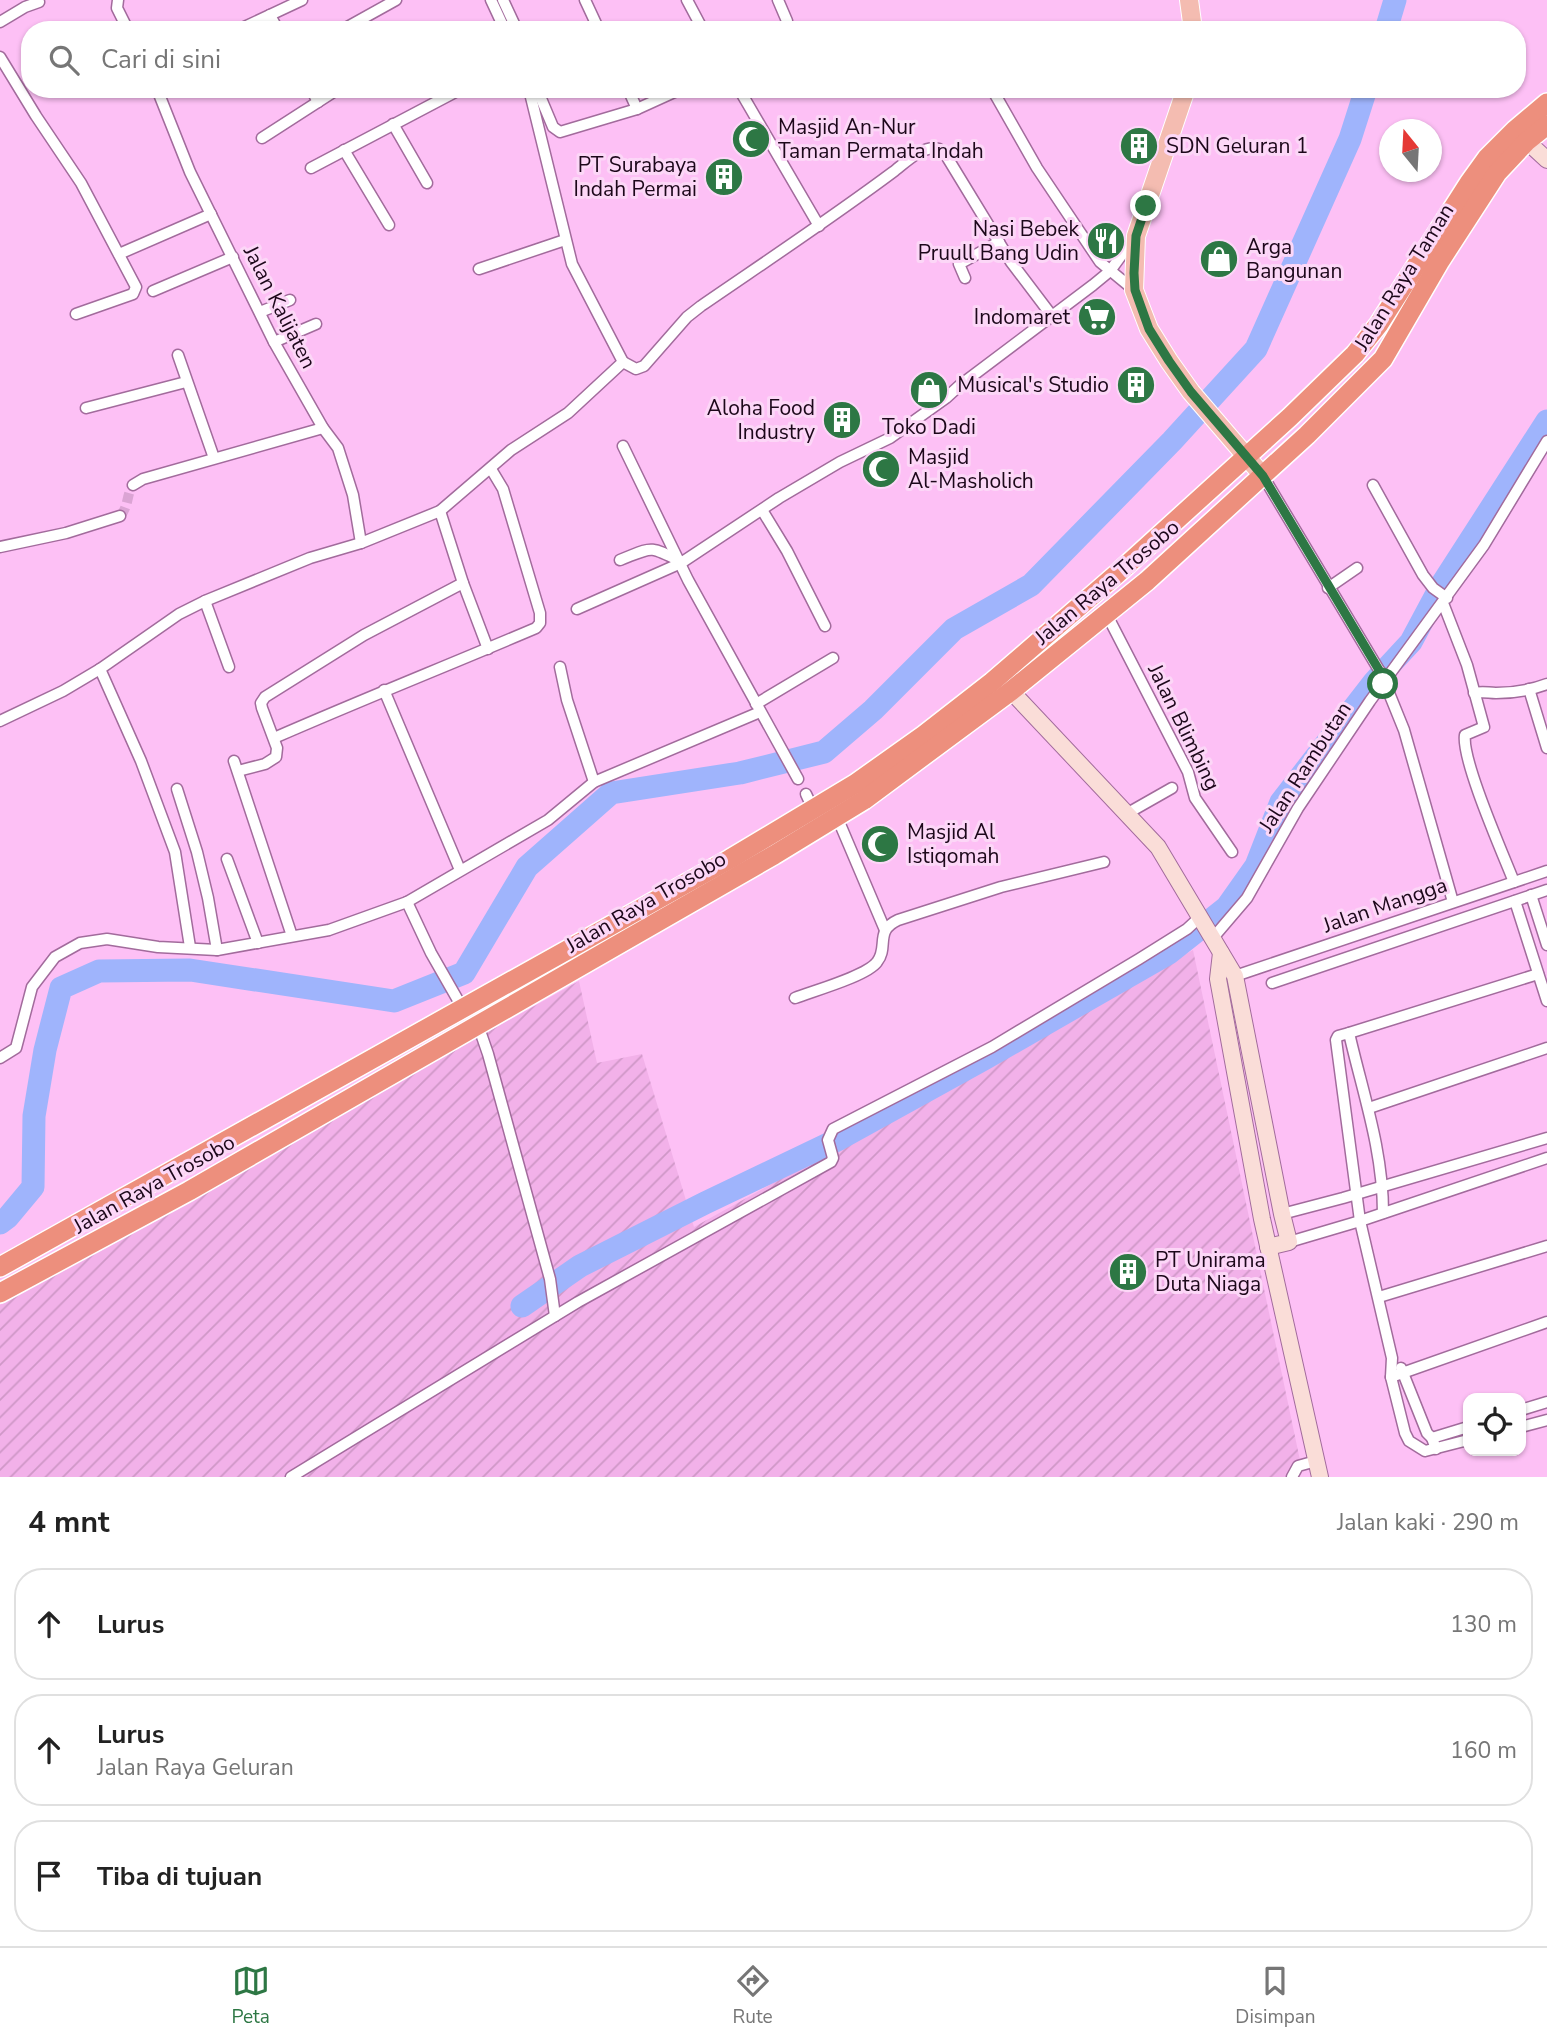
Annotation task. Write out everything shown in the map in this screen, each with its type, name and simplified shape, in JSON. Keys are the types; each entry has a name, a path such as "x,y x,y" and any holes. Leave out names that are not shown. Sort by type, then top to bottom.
{"highway":[{"name":"Jalan Raya Taman","path":"1263,476 1383,359 1481,197 1521,136 1547,103"},
{"name":"Jalan Raya Taman","path":"1246,457 1355,354 1379,324 1468,183 1487,158 1521,136 1547,125"},
{"name":"Jalan Raya Trosobo","path":"0,1267 176,1168 459,1002 730,859 810,802 855,784 992,682 1246,457"},
{"name":"Jalan Raya Trosobo","path":"0,1293 170,1202 837,817 909,768 1107,615 1263,476"},
{"path":"176,1168 175,1177 180,1185 189,1191"},
{"path":"156,1179 164,1184 170,1202"}],"main road":[{"path":"1189,0 1192,21"},
{"path":"1183,98 1136,236 1135,290 1149,329 1169,361 1191,392 1263,476"}],"street":[{"path":"118,0 117,8 124,21"},
{"path":"257,21 302,0"},
{"path":"358,21 396,0"},
{"path":"491,0 501,21"},
{"path":"503,0 513,21"},
{"path":"584,0 594,21"},
{"path":"687,0 698,21"},
{"path":"778,0 788,21"},
{"path":"0,22 39,2"},
{"path":"270,15 273,21"},
{"path":"0,57 21,91"},
{"path":"25,98 81,183 136,287 135,292 76,314"},
{"name":"Jalan Kalijaten","path":"161,98 190,172 274,342 323,428 338,448 353,495 361,543"},
{"path":"316,98 318,102"},
{"path":"262,138 324,98"},
{"path":"311,168 444,98"},
{"path":"531,98 575,273 622,362 632,369 644,366 687,317 701,306 819,226 921,151 933,147 947,157 999,242 1052,316"},
{"path":"541,98 554,127 560,132 637,109 661,98"},
{"path":"632,98 637,109"},
{"path":"744,98 819,226"},
{"path":"997,98 1037,168 1100,262 1135,290"},
{"path":"393,124 427,183"},
{"path":"1521,136 1547,160"},
{"path":"344,150 389,225"},
{"path":"119,254 211,214"},
{"path":"577,610 681,562 840,462 890,438 1110,271 1136,236"},
{"path":"479,269 565,240"},
{"path":"965,278 959,264 999,242"},
{"path":"153,291 233,257"},
{"path":"260,312 290,300"},
{"path":"274,342 316,324"},
{"path":"178,355 214,458"},
{"path":"0,720 62,691 100,669 179,614 205,601 310,558 361,543 440,511 511,450 568,413 622,362"},
{"path":"86,408 186,382"},
{"path":"134,485 143,479 323,428"},
{"path":"623,446 688,580 798,777"},
{"name":"Jalan Rambutan","path":"555,1315 831,1162 833,1158 828,1140 833,1129 992,1047 1187,929 1205,926 1247,898 1298,808 1383,677 1441,596 1484,545 1545,449"},
{"path":"274,738 537,628 541,617 495,465"},
{"path":"1263,476 1383,677 1404,730 1453,902"},
{"path":"1373,485 1423,575 1441,596 1465,656 1483,727 1465,735 1464,741 1469,764 1514,882"},
{"path":"762,509 825,626"},
{"path":"440,511 488,649"},
{"path":"0,547 66,533 120,516"},
{"path":"620,559 654,549 681,562"},
{"path":"1328,588 1357,568"},
{"path":"292,936 236,766 265,764 273,760 277,752 261,703 265,697 364,635 463,583"},
{"path":"205,601 229,667"},
{"name":"Jalan Blimbing","path":"1107,615 1188,772 1195,798 1231,852"},
{"path":"0,1058 16,1048 32,987 55,957 80,943 107,939 158,947 217,950 329,930 407,902 548,820 600,780 758,708 833,659"},
{"path":"560,667 567,700 600,780"},
{"path":"100,669 141,761 175,852 190,947"},
{"path":"1474,692 1519,691 1547,684"},
{"path":"1529,689 1547,748"},
{"path":"384,690 460,870"},
{"path":"1011,691 1158,846 1235,976 1289,1242"},
{"path":"1128,813 1172,788"},
{"path":"177,789 197,852 217,950"},
{"path":"837,817 885,930"},
{"path":"227,859 258,943"},
{"path":"795,998 873,967 880,960 885,930 890,923 1001,887 1104,862"},
{"name":"Jalan Mangga","path":"1235,976 1547,871"},
{"path":"1272,983 1547,890"},
{"path":"1531,895 1547,945"},
{"path":"1515,901 1547,1001"},
{"path":"407,902 459,1002"},
{"path":"1221,953 1219,1020 1318,1469 1298,1466 1292,1477"},
{"path":"1463,1429 1422,1450 1407,1438 1391,1377 1392,1358 1360,1222 1336,1040 1338,1036 1538,974"},
{"path":"291,1477 555,1315 551,1279 478,1025"},
{"path":"1349,1033 1369,1108 1383,1186 1383,1213"},
{"path":"1369,1108 1547,1048"},
{"path":"1262,1219 1547,1138"},
{"path":"1268,1247 1360,1222 1547,1158"},
{"path":"1379,1297 1547,1245"},
{"path":"1391,1377 1547,1322"},
{"path":"1392,1358 1403,1372 1427,1433 1434,1443"},
{"path":"1526,1408 1547,1402"},
{"path":"1526,1426 1547,1420"},
{"path":"1434,1443 1463,1440"}],"shaded area":[{"path":"1193,950 1302,1470 1284,1477 0,1477 0,1305 579,981 597,1063 642,1054 694,1227"}],"waterway":[{"path":"1389,21 1395,0"},
{"path":"0,1223 33,1187 34,1116 45,1050 61,988 99,971 190,970 394,1001 464,973 527,867 611,793 740,773 824,752 873,710 954,629 1031,585 1172,441 1256,349 1350,139 1363,98"},
{"path":"522,1306 580,1266 839,1139 984,1059 1169,953 1227,907 1256,866 1281,802 1374,682 1411,642 1442,584 1547,421"}],"tunnel":[{"path":"120,516 133,485"}],"place":[{"name":"Masjid An-Nur Taman Permata Indah","path":"751,139"},
{"name":"SDN Geluran 1","path":"1139,146"},
{"name":"PT Surabaya Indah Permai","path":"724,177"},
{"name":"Nasi Bebek Pruull Bang Udin","path":"1106,241"},
{"name":"Arga Bangunan","path":"1219,259"},
{"name":"Indomaret","path":"1097,317"},
{"name":"Musical's Studio","path":"1136,385"},
{"name":"Toko Dadi","path":"929,390"},
{"name":"Aloha Food Industry","path":"842,420"},
{"name":"Masjid Al-Masholich","path":"881,469"},
{"name":"Masjid Al Istiqomah","path":"880,844"},
{"name":"PT Unirama Duta Niaga","path":"1128,1272"}],"route":[{"path":"1146,206 1136,236 1134,273 1135,290 1149,329 1191,392 1263,476 1328,588 1387,679 1383,684"}]}
